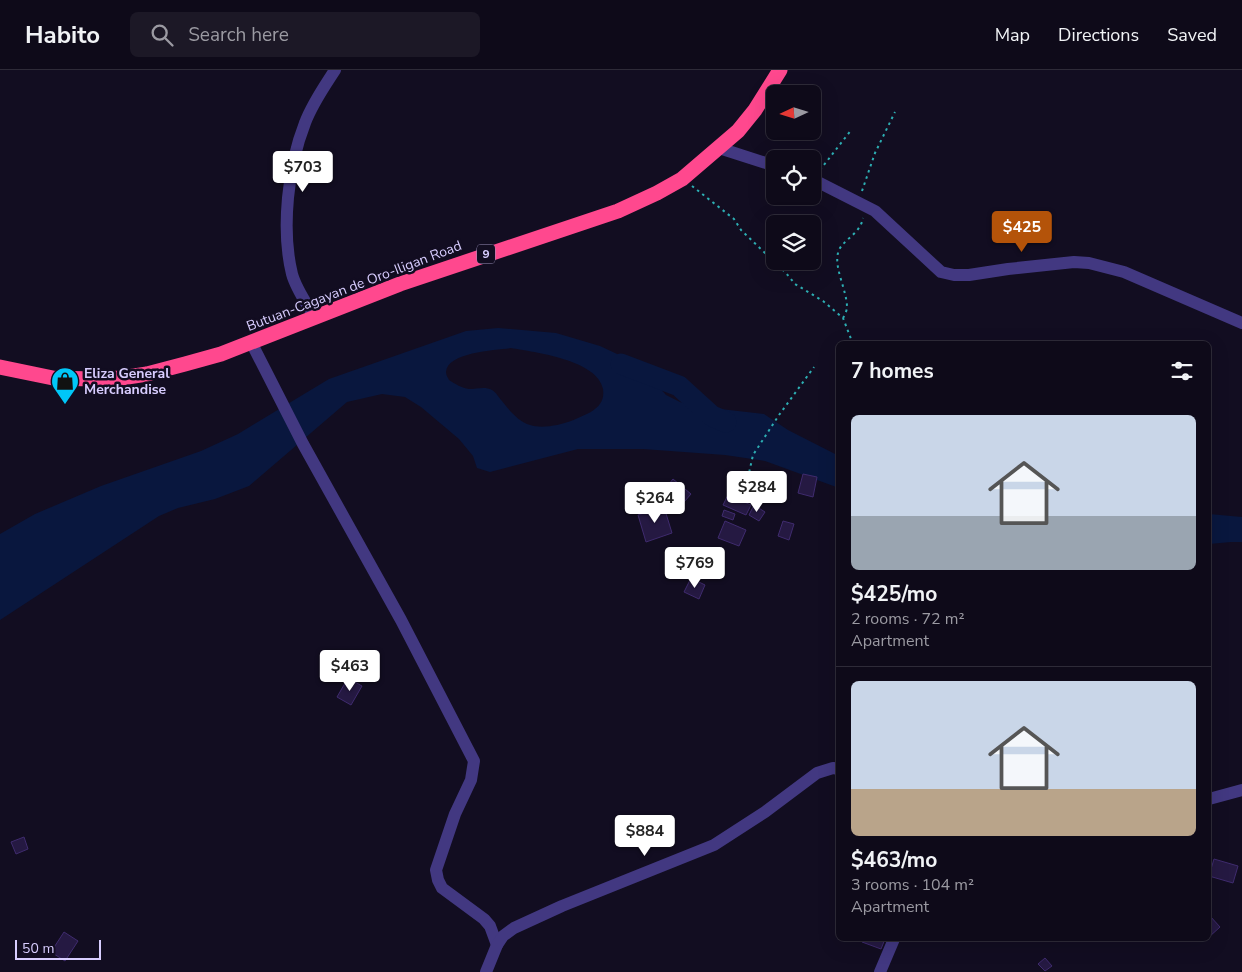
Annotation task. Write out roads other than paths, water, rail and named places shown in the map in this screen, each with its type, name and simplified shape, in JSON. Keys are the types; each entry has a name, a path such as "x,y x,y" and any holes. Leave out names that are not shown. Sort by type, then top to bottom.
{"highway":[{"name":"Butuan-Cagayan de Oro-Iligan Road","path":"0,367 53,378 121,378 147,374 221,354 400,284 618,211 682,179 719,148 738,131 756,110 780,70"}],"street":[{"path":"315,318 292,275 287,243 288,199 298,144 305,123 320,92 335,70"},
{"path":"719,148 766,163"},
{"path":"821,183 875,211 941,272 954,275 969,275 1065,263 1089,263 1124,272 1242,323"},
{"path":"251,342 303,444 401,620 474,761 471,780 455,814 436,870 442,888 484,919 490,926 496,945"},
{"path":"486,972 496,945 503,936 514,928 562,906 714,845 765,812 817,773 836,768"},
{"path":"1211,798 1242,790"},
{"path":"880,972 893,941"}],"water":[{"path":"498,328 556,333 600,346 632,361 644,370 666,395 680,402 694,406 764,414 788,430 836,454 836,487 765,461 725,455 643,449 578,449 490,472 477,468 473,456 459,439 421,407 405,397 382,394 347,402 249,486 215,499 178,508 159,516 0,620 0,534 35,514 101,486 201,451 238,434 329,379 466,331","holes":["511,348 549,355 578,364 599,379 603,389 603,396 594,410 562,424 535,426 518,418 492,390 464,388 449,380 446,372 448,365 454,360 473,353"]},
{"path":"1211,514 1242,517 1242,542 1211,544"}],"waterway":[{"path":"621,364 679,386 712,416 726,422"}],"place":[{"name":"Eliza General Merchandise","path":"65,405"}]}
